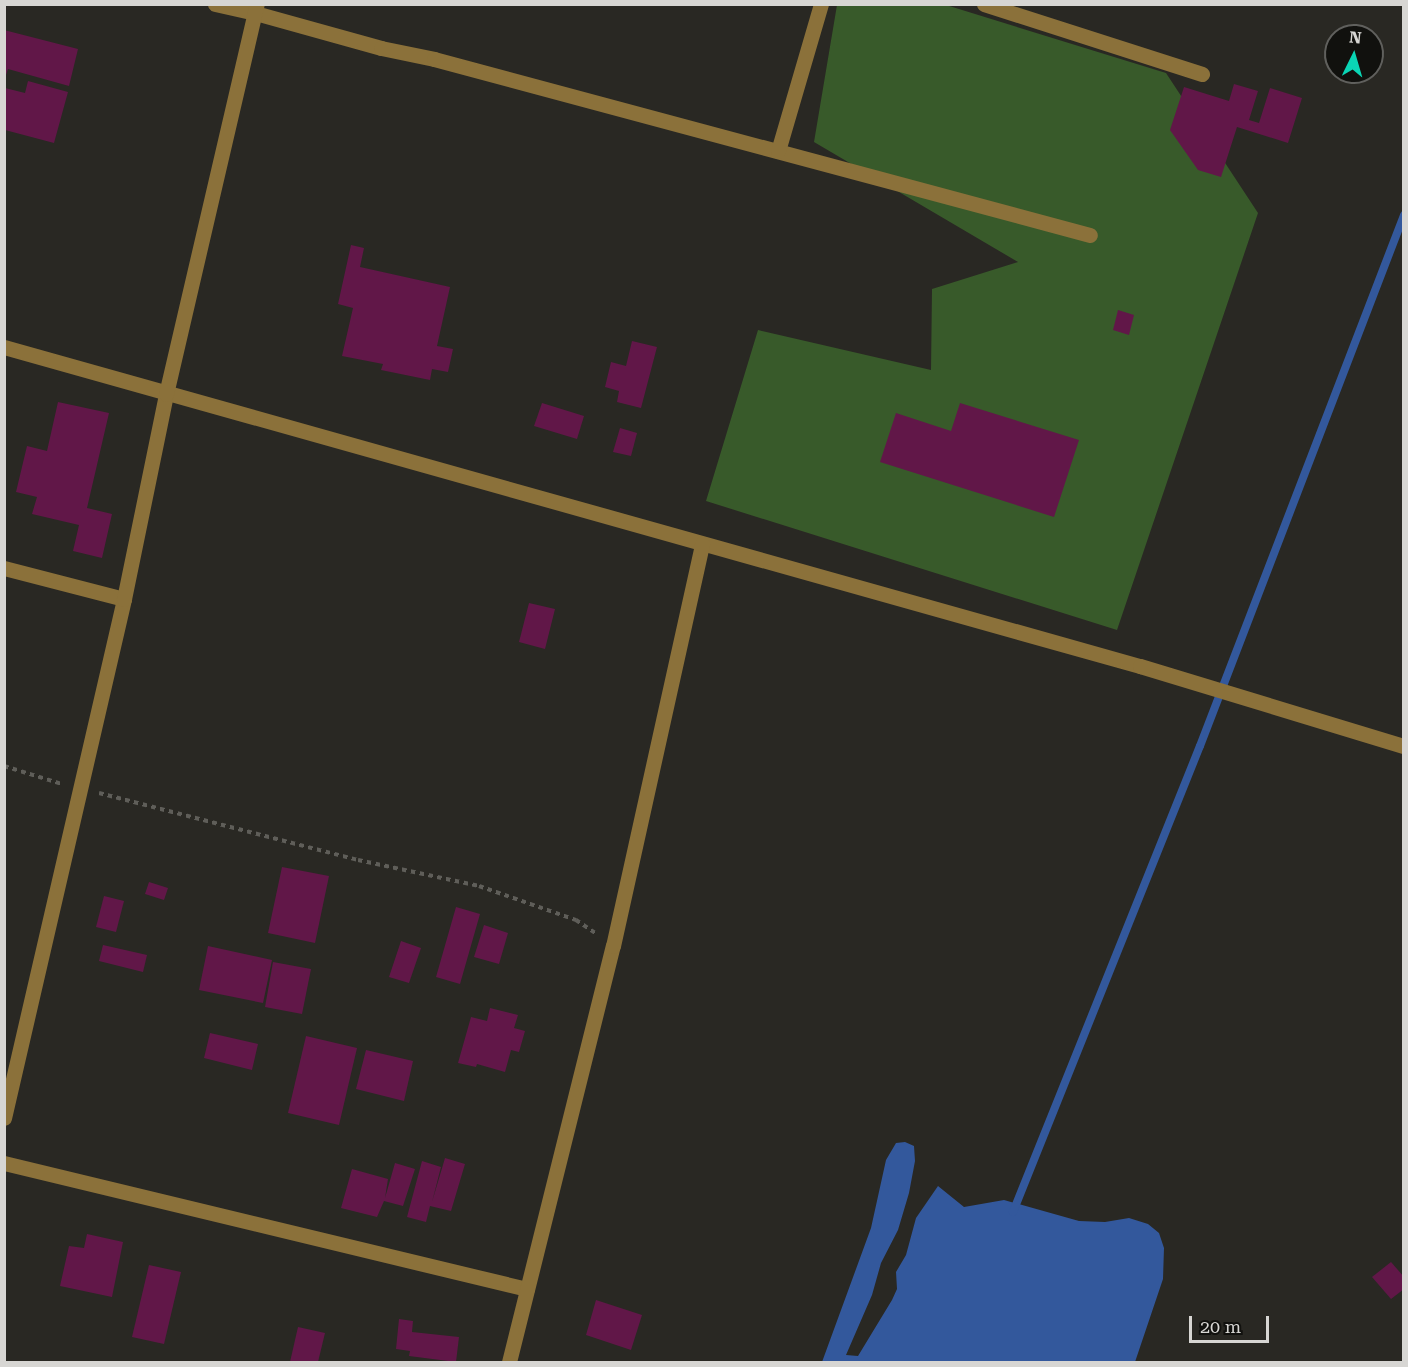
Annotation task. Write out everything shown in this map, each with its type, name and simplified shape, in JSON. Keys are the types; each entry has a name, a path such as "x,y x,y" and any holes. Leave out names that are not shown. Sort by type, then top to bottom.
{"street":[{"path":"215,4 256,9 331,36 434,59 778,151 816,164 915,187 1090,235"},
{"path":"778,151 821,4"},
{"path":"984,4 1202,74"},
{"path":"4,1118 124,599 166,394 256,9"},
{"path":"4,347 1140,666 1404,746"},
{"path":"509,1362 613,946 702,544"},
{"path":"4,568 124,599"},
{"path":"4,1163 527,1289"}],"path":[{"path":"4,766 80,789 358,860 479,886 576,920 613,946"}],"green space":[{"path":"837,5 946,5 1166,73 1258,213 1117,630 706,501 758,330 931,370 932,289 1018,262 814,142"}],"water":[{"path":"905,1142 914,1146 915,1161 909,1193 898,1230 881,1263 872,1295 846,1355 858,1356 892,1300 897,1289 896,1272 906,1255 916,1218 938,1186 964,1207 1004,1200 1079,1221 1105,1222 1129,1218 1148,1224 1159,1233 1164,1248 1163,1279 1135,1362 822,1362 871,1228 886,1160 896,1143"}],"building":[{"path":"4,30 78,49 69,86 8,69 4,81"},
{"path":"28,81 68,92 54,143 5,130 5,88 25,93"},
{"path":"1234,84 1258,91 1249,120 1259,123 1270,88 1302,98 1288,143 1237,127 1221,177 1198,170 1170,130 1184,87 1229,101"},
{"path":"351,245 364,248 360,267 450,287 437,346 453,349 448,372 432,369 430,380 381,370 383,364 342,356 353,308 338,304"},
{"path":"1118,310 1134,315 1129,335 1113,330"},
{"path":"632,341 657,347 641,408 617,402 619,391 605,387 611,362 626,366"},
{"path":"58,402 109,413 87,508 112,514 102,558 73,551 79,525 32,514 37,497 16,492 27,446 47,451"},
{"path":"542,403 584,416 577,439 534,426"},
{"path":"960,403 1079,440 1054,517 880,462 896,413 951,431"},
{"path":"620,428 637,433 631,456 613,452"},
{"path":"529,603 555,609 545,649 519,642"},
{"path":"282,867 329,876 315,943 268,933"},
{"path":"149,882 168,888 164,900 145,894"},
{"path":"104,896 124,901 116,932 96,927"},
{"path":"456,907 480,914 460,984 436,977"},
{"path":"484,925 508,933 499,964 474,957"},
{"path":"401,941 421,948 409,983 389,977"},
{"path":"103,945 147,955 143,972 99,961"},
{"path":"208,946 272,960 263,1003 199,990"},
{"path":"273,962 311,969 302,1014 265,1007"},
{"path":"490,1008 518,1015 514,1028 525,1031 519,1052 511,1050 505,1072 477,1064 476,1067 458,1063 471,1017 487,1021"},
{"path":"210,1033 258,1044 252,1070 204,1058"},
{"path":"306,1036 357,1048 339,1125 288,1113"},
{"path":"366,1050 413,1061 404,1101 356,1089"},
{"path":"445,1158 465,1164 451,1211 430,1206 426,1222 407,1217 422,1161 441,1167 432,1202"},
{"path":"395,1163 415,1169 403,1206 384,1201 377,1217 341,1208 352,1169 388,1179 385,1198"},
{"path":"87,1234 123,1242 112,1297 60,1286 69,1246 84,1248"},
{"path":"1391,1262 1404,1277 1404,1289 1391,1299 1372,1277"},
{"path":"149,1265 181,1272 164,1344 132,1337"},
{"path":"596,1300 642,1315 631,1350 586,1335"},
{"path":"399,1319 413,1321 412,1332 459,1337 456,1362 409,1356 410,1351 396,1349"},
{"path":"298,1327 325,1333 318,1362 290,1362"}],"waterway":[{"path":"1013,1212 1200,746 1404,215"}]}
